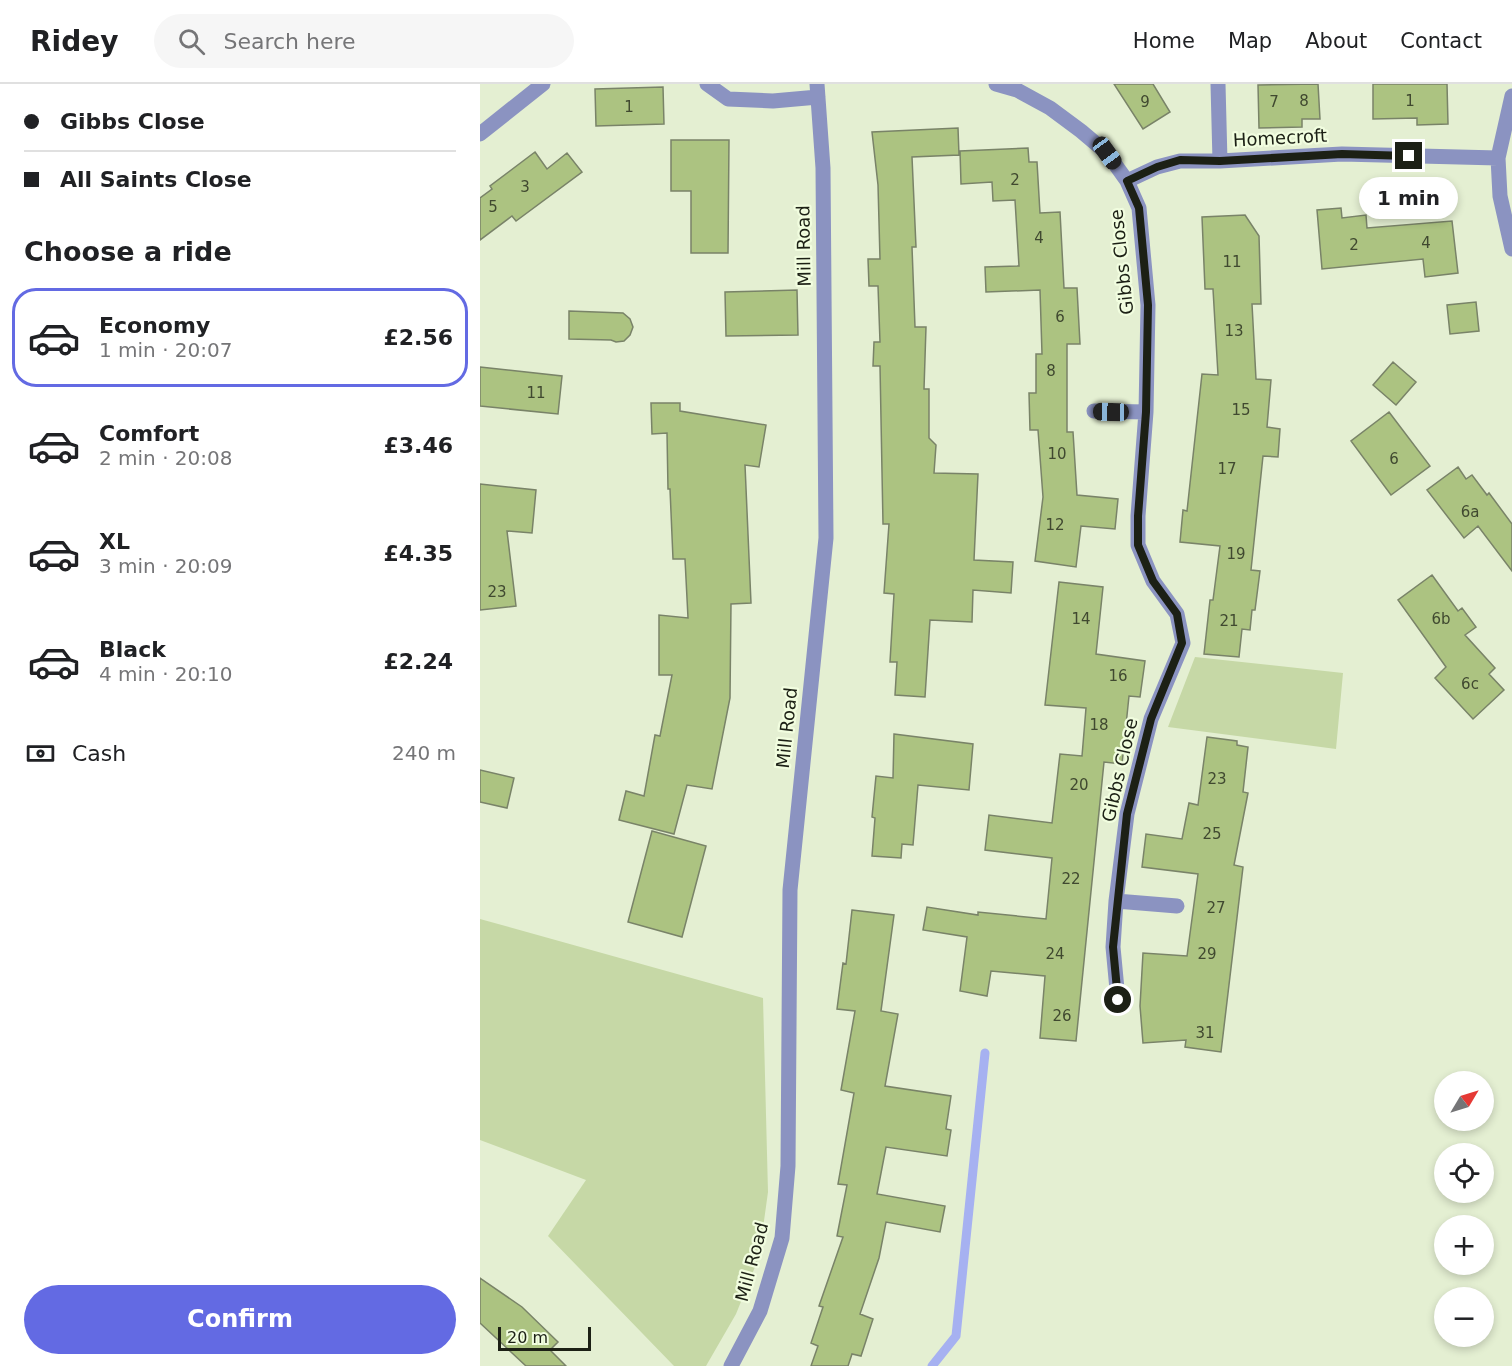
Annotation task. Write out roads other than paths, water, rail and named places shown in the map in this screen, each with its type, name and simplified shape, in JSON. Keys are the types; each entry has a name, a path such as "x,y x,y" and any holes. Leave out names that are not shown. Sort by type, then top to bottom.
{"street":[{"path":"480,134 543,84"},
{"path":"707,84 728,99 772,101 818,90"},
{"name":"Gibbs Close","path":"996,84 1018,87 1082,131 1107,153 1127,181 1139,208 1148,305 1146,412 1138,545 1153,581 1177,614 1182,643 1151,719 1127,814 1116,901 1113,947 1118,1000"},
{"name":"Homecroft","path":"1218,84 1220,161"},
{"name":"Mill Road","path":"731,1366 760,1311 782,1238 788,1166 790,890 826,538 823,168 818,90"},
{"path":"1512,96 1498,158 1500,196 1512,249"},
{"name":"Homecroft","path":"1127,181 1157,167 1180,160 1220,161 1342,154 1498,158"},
{"path":"1094,411 1146,412"},
{"path":"1116,901 1177,906"}],"waterway":[{"path":"932,1366 956,1336 985,1053"}]}
